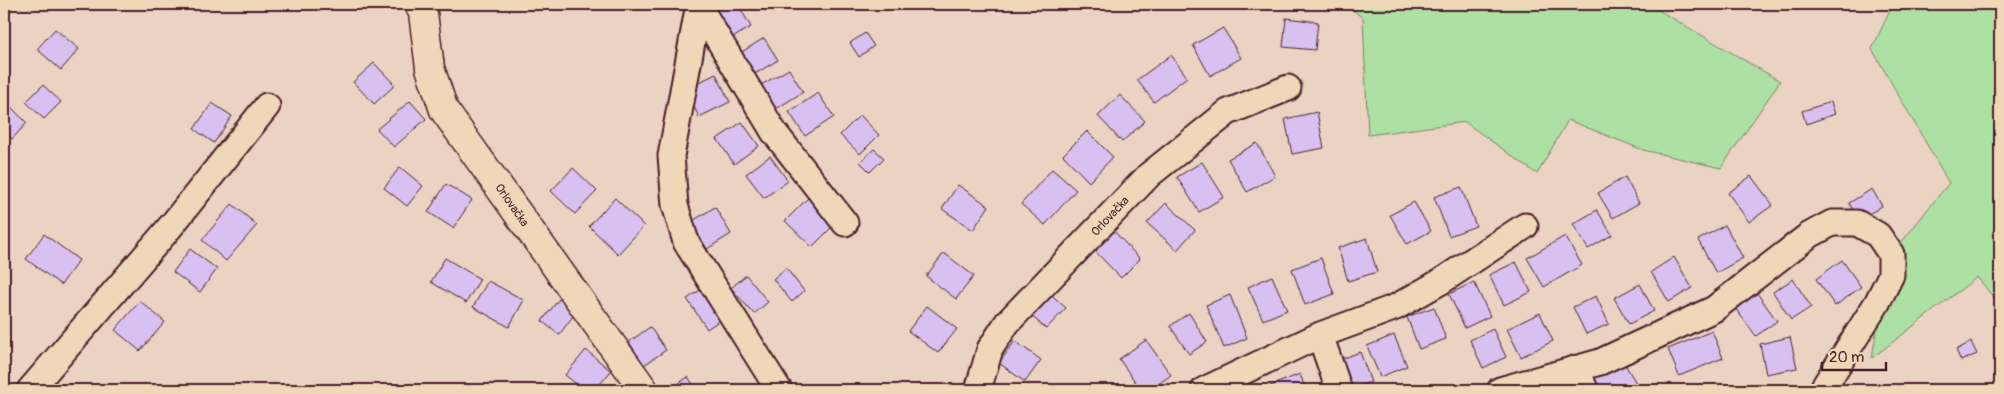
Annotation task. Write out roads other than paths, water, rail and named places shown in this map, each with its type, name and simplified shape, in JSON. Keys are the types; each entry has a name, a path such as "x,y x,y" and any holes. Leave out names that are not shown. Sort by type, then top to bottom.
{"street":[{"name":"Orlovačka","path":"419,4 424,13 430,68 444,110 644,390"},
{"path":"699,4 774,132 845,223"},
{"path":"699,4 670,156 674,205 686,242 779,390"},
{"name":"Orlovačka","path":"978,390 990,349 1007,323 1149,175 1228,112 1288,88"},
{"path":"30,390 171,226 267,106"},
{"path":"1500,390 1581,379 1600,362 1714,309 1808,236 1832,223 1857,223 1878,235 1891,254 1891,275 1877,303 1822,390"},
{"path":"1204,390 1320,335 1396,307 1440,282 1525,226"},
{"path":"1320,335 1339,390"}]}
